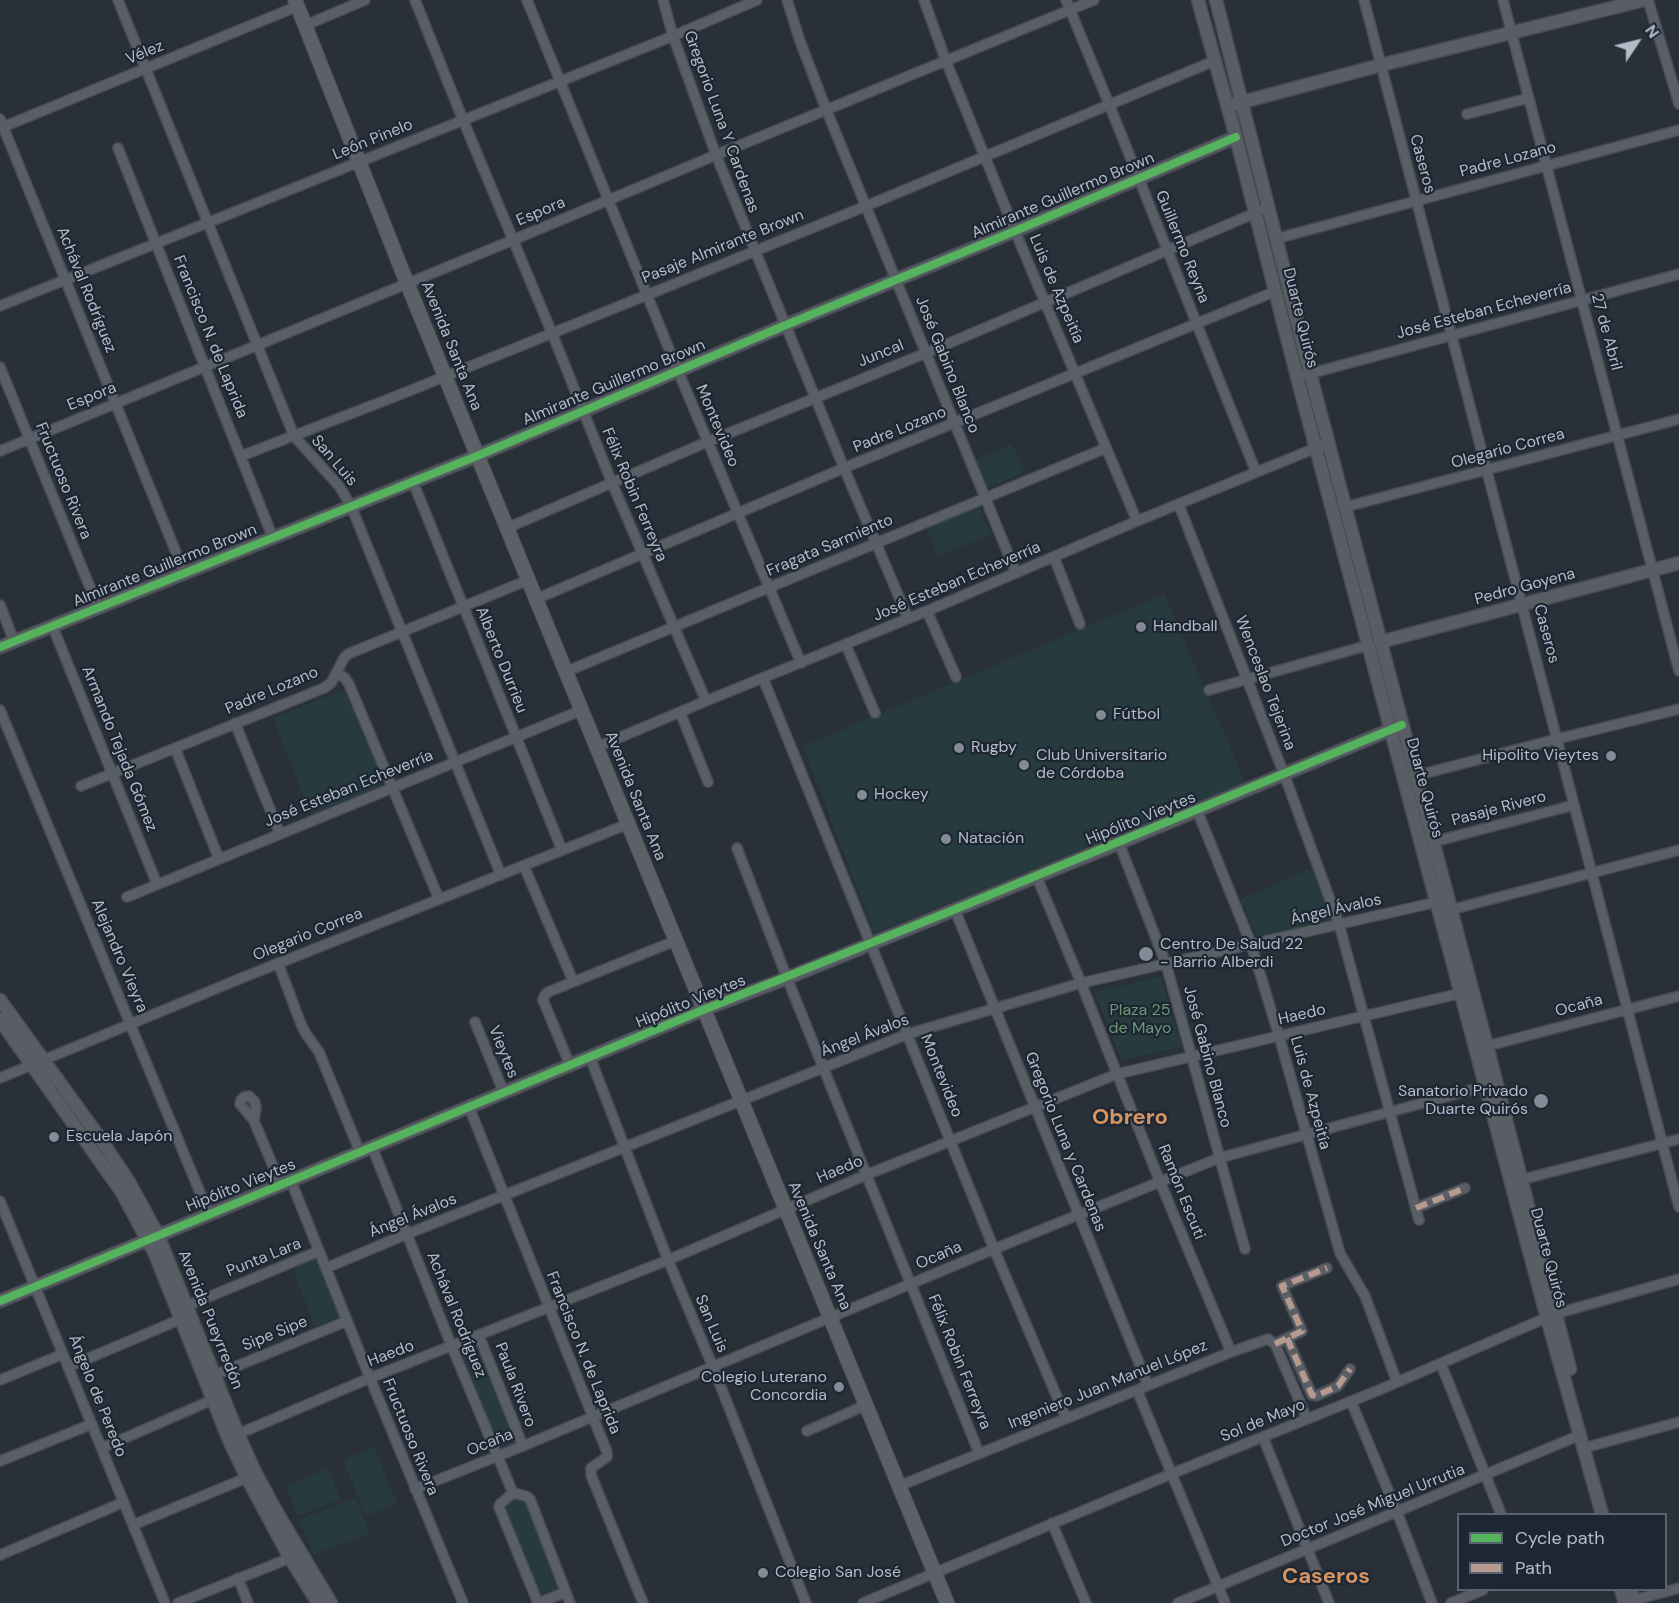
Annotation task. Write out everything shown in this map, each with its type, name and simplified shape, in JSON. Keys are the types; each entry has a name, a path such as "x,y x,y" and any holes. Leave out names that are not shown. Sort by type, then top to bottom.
{"main road":[{"name":"Duarte Quirós","path":"1198,0 1236,137 1261,210 1275,239 1304,375 1410,778 1437,902 1487,1046 1516,1181 1601,1513"},
{"name":"Duarte Quirós","path":"1216,0 1240,102 1276,291 1304,375"},
{"path":"1227,105 1644,0"},
{"name":"Avenida Santa Ana","path":"297,3 477,456 947,1603"},
{"name":"Almirante Guillermo Brown","path":"0,647 477,456 1236,137"},
{"name":"Duarte Quirós","path":"1322,445 1345,507 1375,644"},
{"name":"Pedro Goyena","path":"1375,644 1679,563"},
{"name":"Hipólito Vieytes","path":"0,1301 703,1010 955,910 1397,727"},
{"name":"Duarte Quirós","path":"1410,778 1433,842 1450,910 1486,1086 1516,1181"},
{"name":"Avenida Pueyrredón","path":"0,1000 38,1063 153,1237 187,1306 238,1434 252,1476 290,1557 318,1603"},
{"name":"Avenida Pueyrredón","path":"0,1020 38,1063"},
{"name":"Avenida Pueyrredón","path":"153,1237 155,1254 229,1440 279,1516 331,1603"},
{"name":"Duarte Quirós","path":"1551,1316 1609,1513"}],"street":[{"name":"San Luis","path":"118,0 294,436 339,486 351,506 501,875"},
{"path":"306,25 365,0"},
{"name":"Félix Robin Ferreyra","path":"415,0 612,483 706,701"},
{"name":"Montevideo","path":"527,0 707,442 801,663"},
{"name":"Gregorio Luna Y Cardenas","path":"663,0 673,36 754,251 908,618"},
{"name":"León Pinelo","path":"0,306 673,36 757,0"},
{"name":"José Gabino Blanco","path":"787,0 826,110 1016,573"},
{"name":"Luis de Azpeitía","path":"924,0 946,61 1015,231 1137,521"},
{"name":"Guillermo Reyna","path":"1066,0 1256,472"},
{"name":"Espora","path":"0,451 1094,0"},
{"name":"Caseros","path":"1364,0 1679,1207"},
{"name":"27 de Abril","path":"1503,0 1679,671"},
{"path":"1648,0 1679,104"},
{"name":"Vélez","path":"2,123 146,69 297,3"},
{"name":"Pasaje Almirante Brown","path":"241,456 647,295 1214,61"},
{"path":"1467,114 1529,98"},
{"name":"Achával Rodríguez","path":"2,123 184,572"},
{"name":"Padre Lozano","path":"1275,239 1679,130"},
{"name":"Francisco N. de Laprida","path":"118,148 273,538"},
{"name":"Juncal","path":"507,528 1261,210"},
{"name":"José Esteban Echeverría","path":"1304,375 1679,274"},
{"name":"Padre Lozano","path":"536,599 844,468 1276,291"},
{"name":"Fructuoso Rivera","path":"0,367 98,607"},
{"name":"Olegario Correa","path":"1345,507 1679,419"},
{"name":"José Esteban Echeverría","path":"597,747 1322,445"},
{"name":"Fragata Sarmiento","path":"565,672 1106,448"},
{"name":"Alberto Durrieu","path":"412,482 562,850"},
{"name":"Wenceslao Tejerina","path":"1179,504 1284,774 1339,924 1419,1220"},
{"path":"1054,557 1080,624"},
{"name":"Padre Lozano","path":"81,786 324,687 331,682 348,654 528,580"},
{"path":"0,605 14,641"},
{"path":"927,611 956,677"},
{"name":"Armando Tejada Gómez","path":"52,625 157,884"},
{"name":"Pedro Goyena","path":"1209,690 1375,644"},
{"path":"846,645 875,713"},
{"path":"337,673 349,684 439,899"},
{"name":"Montevideo","path":"763,678 994,1249 1066,1418"},
{"path":"1410,778 1557,738 1679,709"},
{"name":"Alejandro Vieyra","path":"0,710 209,1214"},
{"name":"José Esteban Echeverría","path":"127,897 582,710"},
{"path":"680,712 708,782"},
{"path":"235,723 280,834"},
{"path":"175,748 219,859"},
{"name":"Pasaje Rivero","path":"1433,842 1574,805"},
{"name":"Luis de Azpeitía","path":"1197,810 1251,944 1340,1253 1365,1296 1397,1382"},
{"name":"Olegario Correa","path":"0,1078 278,963 628,824"},
{"name":"José Gabino Blanco","path":"1119,843 1166,964 1245,1249"},
{"name":"Félix Robin Ferreyra","path":"737,848 787,978 979,1453"},
{"path":"1450,910 1679,850"},
{"path":"524,866 573,981"},
{"name":"Ramón Escuti","path":"1036,875 1231,1352"},
{"name":"Ángel Ávalos","path":"326,1268 823,1067 908,1035 1081,983 1437,902"},
{"name":"Gregorio Luna y Cardenas","path":"955,910 1148,1385"},
{"path":"570,1065 543,1000 545,995 573,981 675,941"},
{"name":"Achával Rodríguez","path":"278,963 301,1024 319,1052 407,1234 513,1493 530,1499 570,1603"},
{"name":"Haedo","path":"238,1434 370,1378 668,1260 866,1175 1117,1074 1365,1017 1466,991"},
{"name":"Ocaña","path":"1487,1046 1679,996"},
{"name":"Vieytes","path":"475,1022 504,1093"},
{"name":"San Luis","path":"590,1057 668,1260 713,1367 806,1603"},
{"name":"Ocaña","path":"415,1489 1219,1158 1486,1086"},
{"name":"Francisco N. de Laprida","path":"469,1107 607,1452 607,1457 591,1468 591,1475 643,1603"},
{"name":"Fructuoso Rivera","path":"254,1121 319,1251 463,1603"},
{"path":"1516,1181 1679,1139"},
{"path":"1416,1208 1465,1188"},
{"name":"Ángelo de Peredo","path":"0,1202 165,1603"},
{"name":"Punta Lara","path":"187,1306 319,1251"},
{"path":"1307,1419 1275,1344 1302,1331 1282,1286 1327,1268"},
{"name":"Sol de Mayo","path":"863,1603 1052,1523 1442,1364 1551,1316 1679,1279"},
{"path":"68,1367 181,1319"},
{"name":"Sipe Sipe","path":"215,1375 347,1321"},
{"name":"Paula Rivero","path":"479,1336 523,1446"},
{"path":"1287,1338 1312,1395 1316,1396 1338,1386 1350,1369"},
{"name":"Ingeniero Juan Manuel López","path":"899,1486 1262,1340 1268,1339 1275,1344"},
{"path":"0,1380 63,1354"},
{"path":"1442,1364 1500,1513"},
{"path":"1137,1390 1225,1603"},
{"path":"102,1448 212,1401"},
{"path":"1351,1401 1432,1603"},
{"path":"807,1431 866,1405"},
{"path":"1591,1446 1679,1422"},
{"path":"0,1461 92,1424"},
{"name":"Doctor José Miguel Urrutia","path":"1178,1603 1580,1435"},
{"path":"1263,1437 1329,1603"},
{"path":"134,1525 252,1476"},
{"path":"513,1493 498,1508 539,1603 566,1592"},
{"path":"0,1555 124,1503"},
{"path":"1052,1523 1086,1603"},
{"path":"178,1603 290,1557"},
{"path":"238,1578 248,1603"},
{"path":"1451,1603 1481,1591"},
{"path":"1631,1599 1666,1591"}],"green space":[{"path":"1012,444 1025,472 987,488 974,460"},
{"path":"979,506 991,534 938,557 926,528"},
{"name":"Club Universitario de Córdoba","path":"1164,594 1246,784 874,933 803,746"},
{"path":"346,689 385,786 311,815 273,718"},
{"path":"1312,868 1330,920 1258,939 1241,899"},
{"name":"Plaza 25 de Mayo","path":"1161,976 1182,1047 1121,1060 1095,992"},
{"path":"316,1257 341,1317 315,1327 292,1267"},
{"path":"477,1339 518,1442 500,1450 459,1347"},
{"path":"374,1447 397,1503 366,1516 343,1460"},
{"path":"328,1468 341,1499 298,1516 286,1486"},
{"path":"514,1496 528,1502 564,1591 539,1601 501,1508"},
{"path":"356,1497 370,1533 314,1555 299,1520"}],"marked path":[{"path":"1416,1208 1465,1188"},
{"path":"1275,1344 1302,1331 1282,1286 1327,1268"},
{"path":"1287,1338 1312,1395 1316,1396 1338,1386 1350,1369"}],"cycle path":[{"path":"0,647 477,456 1236,137"},
{"path":"0,1301 703,1010 946,913 1402,725"}],"place":[{"name":"Handball","path":"1141,627"},
{"name":"Fútbol","path":"1101,715"},
{"name":"Rugby","path":"959,748"},
{"name":"Hipolito Vieytes","path":"1611,756"},
{"name":"Club Universitario de Córdoba","path":"1024,765"},
{"name":"Hockey","path":"862,795"},
{"name":"Natación","path":"946,839"},
{"name":"Centro De Salud 22 - Barrio Alberdi","path":"1146,954"},
{"name":"Sanatorio Privado Duarte Quirós","path":"1541,1101"},
{"name":"Escuela Japón","path":"54,1137"},
{"name":"Colegio Luterano Concordia","path":"839,1387"},
{"name":"Colegio San José","path":"763,1573"}],"district":[{"name":"Obrero","path":"1130,1118"},
{"name":"Caseros","path":"1326,1577"}]}
